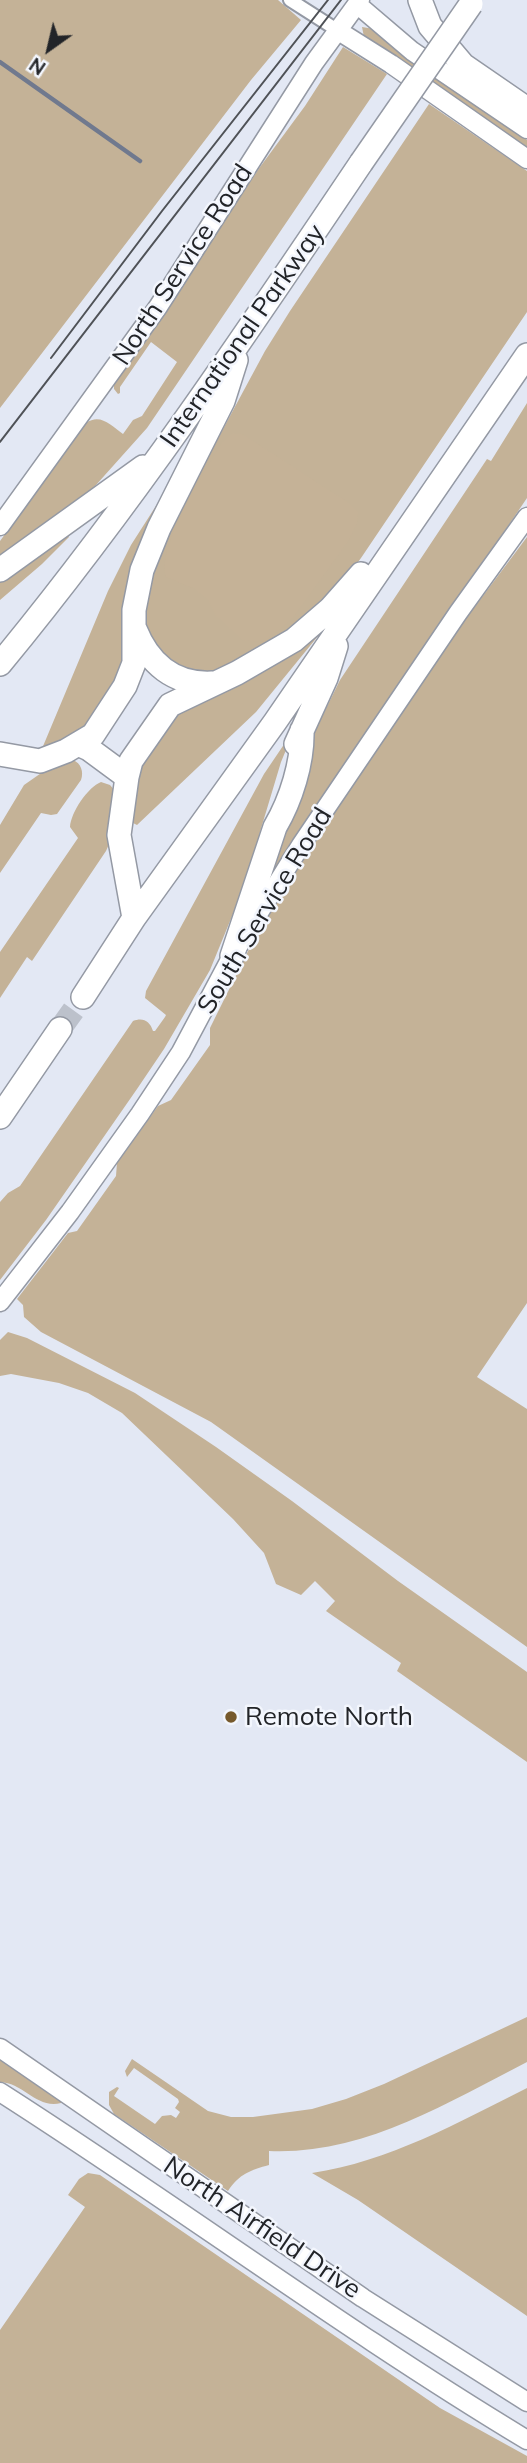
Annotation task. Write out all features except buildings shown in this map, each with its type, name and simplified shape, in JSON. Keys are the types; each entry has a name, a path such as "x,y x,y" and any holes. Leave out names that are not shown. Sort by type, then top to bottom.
{"highway":[{"path":"420,0 430,26 463,65 527,109"},
{"name":"International Parkway","path":"0,664 56,595 163,453 473,2"},
{"path":"0,754 40,761 78,744 93,735 130,677 134,663 137,591 142,570 159,528 223,401 242,340"},
{"path":"83,997 134,918 275,722 527,355"},
{"path":"0,570 163,453"},
{"path":"134,918 119,835 127,777 131,761 170,705 237,674 313,625 368,566 398,540"},
{"path":"232,956 275,827 284,811 295,777 303,744 302,730 326,678 344,621"},
{"path":"134,626 145,650 166,673 194,683 215,682"},
{"path":"78,744 127,777"},
{"path":"0,1117 60,1029"}],"main road":[{"name":"North Service Road","path":"0,526 158,307 357,2"},
{"path":"357,2 423,59 527,129"},
{"path":"337,30 391,64 527,159"},
{"name":"South Service Road","path":"0,1302 70,1212 140,1114 202,1016 232,956 309,833 457,613 527,517"},
{"name":"North Airfield Drive","path":"0,2048 363,2298 527,2402"},
{"name":"North Airfield Drive","path":"0,2092 349,2327 527,2440"}],"street":[{"path":"290,0 337,30"}],"shaded area":[{"path":"0,0 278,0 301,20 251,80 0,408"},
{"path":"362,27 374,29 412,61 527,140 527,151 364,37"},
{"path":"343,47 387,74 147,428 96,485 53,524 0,559 0,541 86,423 101,420 123,434 133,420 142,416 177,362 151,342 118,394 114,383"},
{"path":"429,104 527,171 527,312 345,580 291,631 219,671 200,675 168,666 147,638 142,614 145,591 168,531 265,351"},
{"path":"527,403 527,498 275,870 271,868 313,735 340,680 487,459 491,461"},
{"path":"241,433 349,503 358,512 357,523 349,540 293,618 265,642 242,640 217,617 209,601 193,588 166,577 168,547 184,509 222,442 231,434"},
{"path":"184,462 158,523 127,669 80,737 41,751 108,591 131,545"},
{"path":"67,533 69,537 42,564 0,600 0,579"},
{"path":"527,537 527,1303 477,1377 527,1409 527,1647 211,1422 41,1332 24,1317 23,1305 17,1299 68,1233 77,1231 116,1176 117,1163 158,1106 171,1100 210,1045 210,1028 252,943 319,833 447,644"},
{"path":"317,627 323,630 256,712 137,825 127,820 132,774 179,705"},
{"path":"289,737 291,738 260,832 255,860 210,970 137,1089 46,1220 0,1280 0,1202 20,1186 133,1021 146,1021 155,1031 165,1017 166,1015 145,998 146,991 264,774"},
{"path":"73,760 81,768 81,780 57,814 41,813 0,873 0,825 24,785 47,769"},
{"path":"101,782 110,785 116,792 110,842 106,851 32,961 27,957 0,998 0,952 78,838 70,827 73,814 86,794"},
{"path":"8,1332 27,1338 135,1393 292,1501 398,1581 527,1672 527,1762 397,1671 401,1663 326,1611 335,1601 315,1581 301,1595 276,1584 264,1553 233,1519 122,1413 88,1393 59,1383 11,1374 0,1376 0,1340"},
{"path":"527,2017 527,2062 434,2110 370,2136 304,2150 269,2151 269,2165 246,2174 228,2191 114,2114 109,2105 109,2092 117,2087 119,2088 114,2096 155,2124 162,2116 171,2115 176,2118 180,2112 175,2108 178,2099 134,2068 127,2077 125,2071 132,2059 208,2111 231,2117 253,2117 312,2109 384,2084"},
{"path":"0,2058 62,2100 61,2103 44,2102 8,2083 0,2082"},
{"path":"527,2088 527,2316 358,2200 312,2173 340,2168 395,2150 449,2127"},
{"path":"88,2173 100,2175 440,2408 527,2456 527,2463 0,2463 0,2330 85,2207 68,2195 79,2179"}],"waterway":[{"path":"0,62 140,161"}],"tunnel":[{"path":"60,1029 83,997"}],"tram line":[{"path":"51,358 162,211 328,0"},
{"path":"0,442 341,0"}],"place":[{"name":"Remote North","path":"231,1717"}]}
